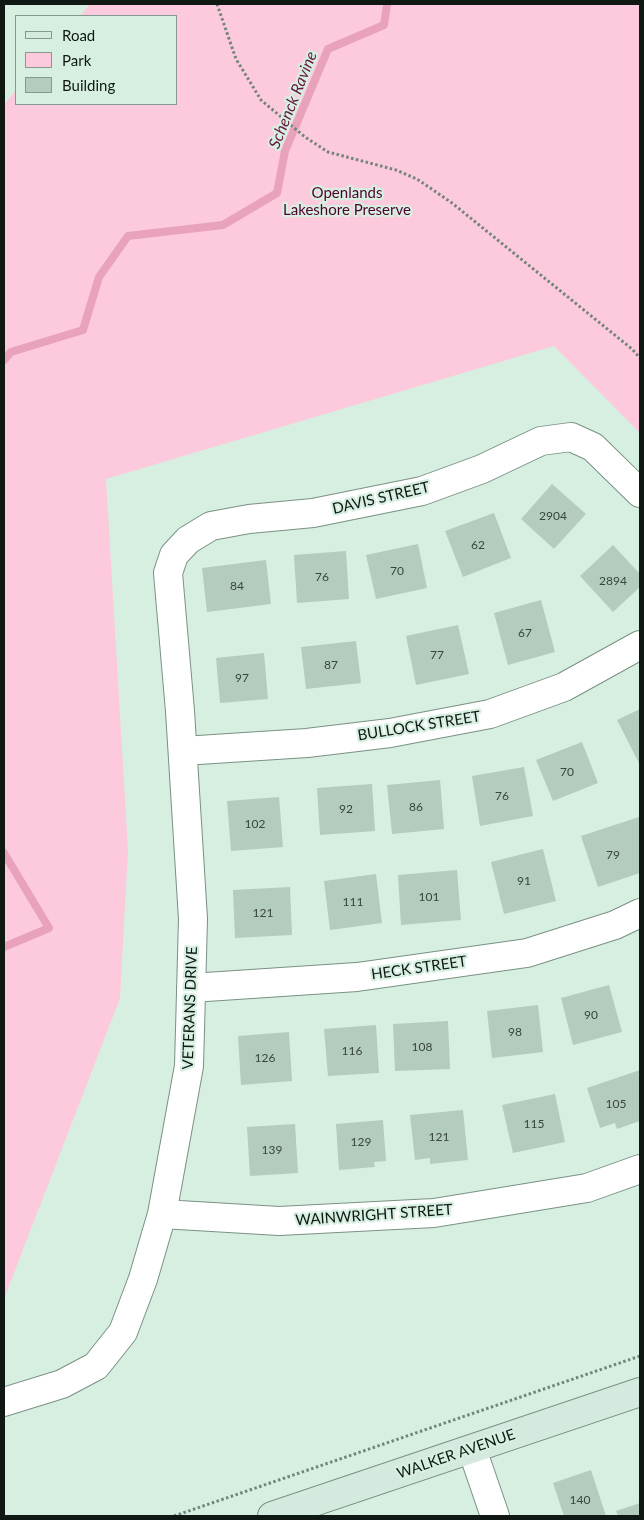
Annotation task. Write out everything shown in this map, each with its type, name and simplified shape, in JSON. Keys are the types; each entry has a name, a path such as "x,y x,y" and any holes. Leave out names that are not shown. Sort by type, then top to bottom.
{"main road":[{"name":"WALKER AVENUE","path":"272,1516 640,1392"}],"street":[{"name":"DAVIS STREET","path":"188,540 211,526 313,513 422,491 482,469 540,441 571,437 593,447 640,493"},
{"name":"VETERANS DRIVE","path":"4,1402 62,1384 96,1366 123,1332 143,1279 162,1214 189,1066 193,919 183,752 168,573 174,555 188,540"},
{"name":"BULLOCK STREET","path":"183,752 306,743 372,735 490,714 564,687 640,645"},
{"name":"HECK STREET","path":"191,988 357,977 527,953 615,925 640,913"},
{"name":"WAINWRIGHT STREET","path":"162,1214 279,1221 434,1213 587,1188 640,1169"},
{"path":"472,1449 495,1516"}],"path":[{"path":"217,4 236,59 260,100 305,137 328,152 396,170 417,179 452,203 632,349 640,358"},
{"path":"174,1516 640,1356"}],"green space":[{"name":"Openlands Lakeshore Preserve","path":"90,4 640,4 640,433 554,346 106,479 128,850 120,998 4,1299 4,105 15,91 15,105 178,105 178,15 81,15"}],"building":[{"path":"552,484 586,514 554,549 521,519"},
{"path":"494,513 511,558 463,577 445,531"},
{"path":"418,544 427,588 376,599 366,555"},
{"path":"613,545 640,574 640,587 613,612 580,576"},
{"path":"346,551 349,599 297,603 294,555"},
{"path":"266,560 271,604 207,612 202,568"},
{"path":"541,600 555,652 508,665 494,613"},
{"path":"458,625 469,674 416,685 406,636"},
{"path":"356,641 361,683 306,689 301,647"},
{"path":"264,653 268,699 220,703 216,658"},
{"path":"640,709 640,765 617,720"},
{"path":"582,742 598,783 553,801 536,760"},
{"path":"524,767 533,816 480,826 472,776"},
{"path":"440,780 444,829 392,834 387,785"},
{"path":"372,784 375,831 320,835 317,788"},
{"path":"279,797 283,847 231,851 227,801"},
{"path":"639,817 640,873 598,887 581,836"},
{"path":"543,849 556,901 504,914 491,862"},
{"path":"457,870 461,920 401,925 398,875"},
{"path":"376,874 382,923 330,930 324,881"},
{"path":"290,887 292,935 235,938 233,890"},
{"path":"609,985 622,1032 573,1045 561,998"},
{"path":"538,1005 543,1052 492,1058 487,1011"},
{"path":"448,1021 450,1069 395,1071 393,1024"},
{"path":"376,1025 379,1073 328,1076 324,1029"},
{"path":"289,1032 292,1081 241,1085 238,1036"},
{"path":"640,1070 640,1121 617,1129 615,1123 600,1128 587,1088"},
{"path":"555,1094 565,1142 513,1153 502,1105"},
{"path":"463,1110 468,1160 430,1164 430,1158 415,1160 410,1115"},
{"path":"383,1120 386,1161 374,1162 375,1167 339,1170 336,1124"},
{"path":"295,1124 298,1173 250,1176 247,1127"},
{"path":"591,1470 606,1516 564,1516 553,1483"},
{"path":"640,1503 640,1516 618,1516 616,1511"}],"waterway":[{"name":"Schenck Ravine","path":"4,360 11,352 83,330 99,277 128,236 223,225 277,193 285,151 328,49 384,25 387,4"},
{"name":"Schenck Ravine","path":"4,853 49,928 4,947"}]}
